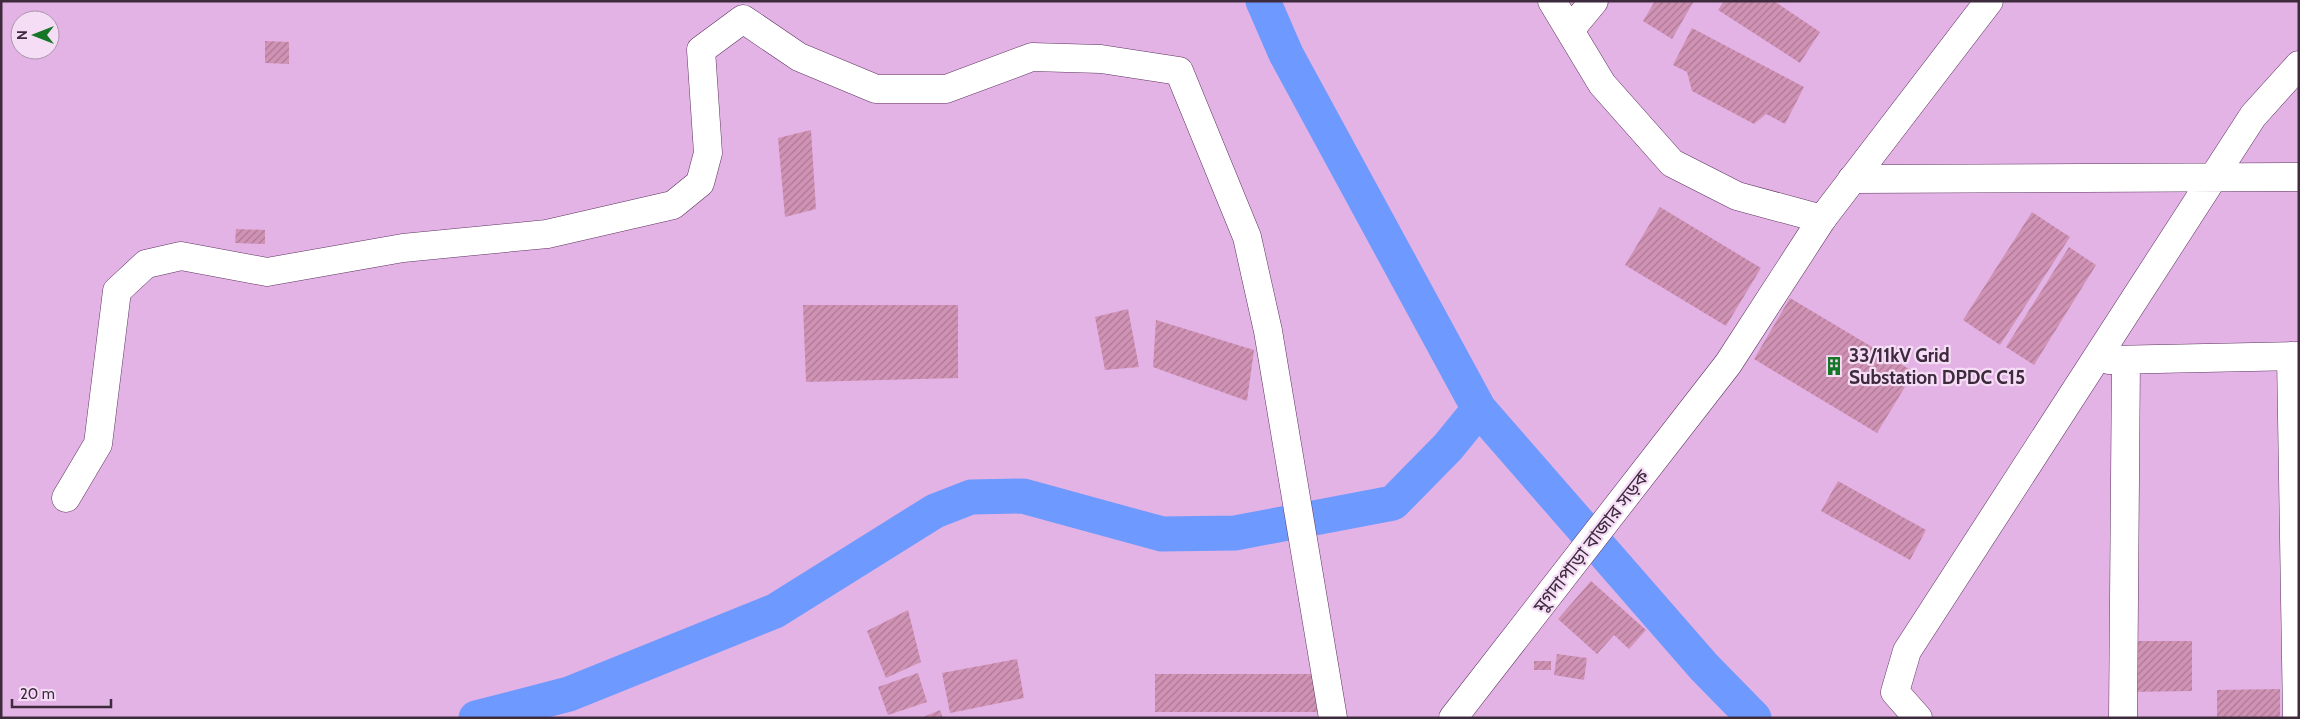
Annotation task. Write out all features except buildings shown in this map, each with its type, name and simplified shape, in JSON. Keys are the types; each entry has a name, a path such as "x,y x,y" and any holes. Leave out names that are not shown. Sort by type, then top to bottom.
{"street":[{"path":"1552,1 1602,84 1672,163 1737,196 1822,219"},
{"path":"1570,30 1594,1"},
{"name":"মুগদাপাড়া বাজার সড়ক","path":"1453,718 1728,364 1822,219 1990,1"},
{"path":"66,498 98,444 117,291 146,264 181,256 267,272 403,248 547,234 673,205 700,183 708,154 702,50 743,19 799,57 876,89 946,89 1032,57 1101,59 1179,71 1247,237 1268,331 1333,718"},
{"path":"1918,718 1895,692 1907,651 2253,116 2299,65"},
{"path":"1852,179 2299,177"},
{"path":"2095,361 2295,356 2297,718"},
{"path":"2123,718 2126,360"}],"waterway":[{"path":"1263,1 1286,54 1479,409 1704,667 1754,718"},
{"path":"476,718 569,694 775,611 935,511 971,497 1023,496 1162,534 1235,533 1393,503 1448,447 1479,409"}],"place":[{"name":"33/11kV Grid Substation DPDC C15","path":"1834,366"}]}
